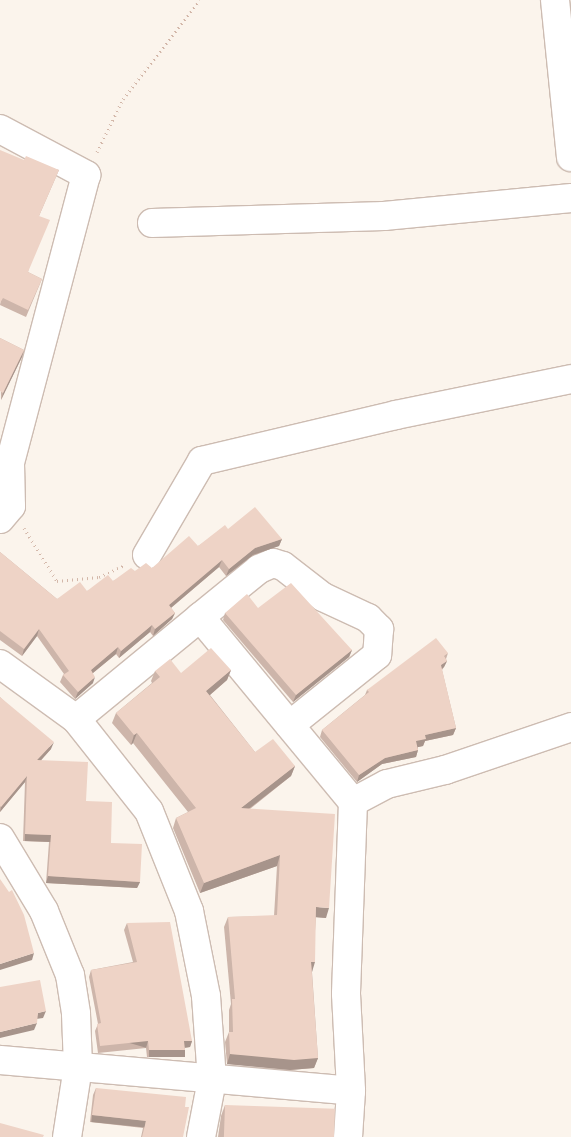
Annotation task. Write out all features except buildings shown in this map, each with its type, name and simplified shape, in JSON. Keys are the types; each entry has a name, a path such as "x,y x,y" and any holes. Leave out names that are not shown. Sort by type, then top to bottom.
{"street":[{"path":"555,0 571,157"},
{"path":"0,129 86,174 72,217 10,463 6,513"},
{"path":"152,223 384,216 571,198"},
{"path":"147,555 202,461 396,415 571,379"},
{"path":"76,718 259,569 273,562 283,566 323,597 368,618 379,629 377,655 290,725"},
{"path":"200,617 354,802 346,994 351,1091 348,1137"},
{"path":"0,664 76,718 149,812 189,911 206,996 212,1080 201,1137"},
{"path":"354,802 387,784 445,770 571,727"},
{"path":"0,838 44,911 70,975 76,1014 78,1067 67,1137"},
{"path":"0,1060 351,1091"}],"path":[{"path":"86,174 123,98 200,0"},
{"path":"6,513 57,581"}]}
